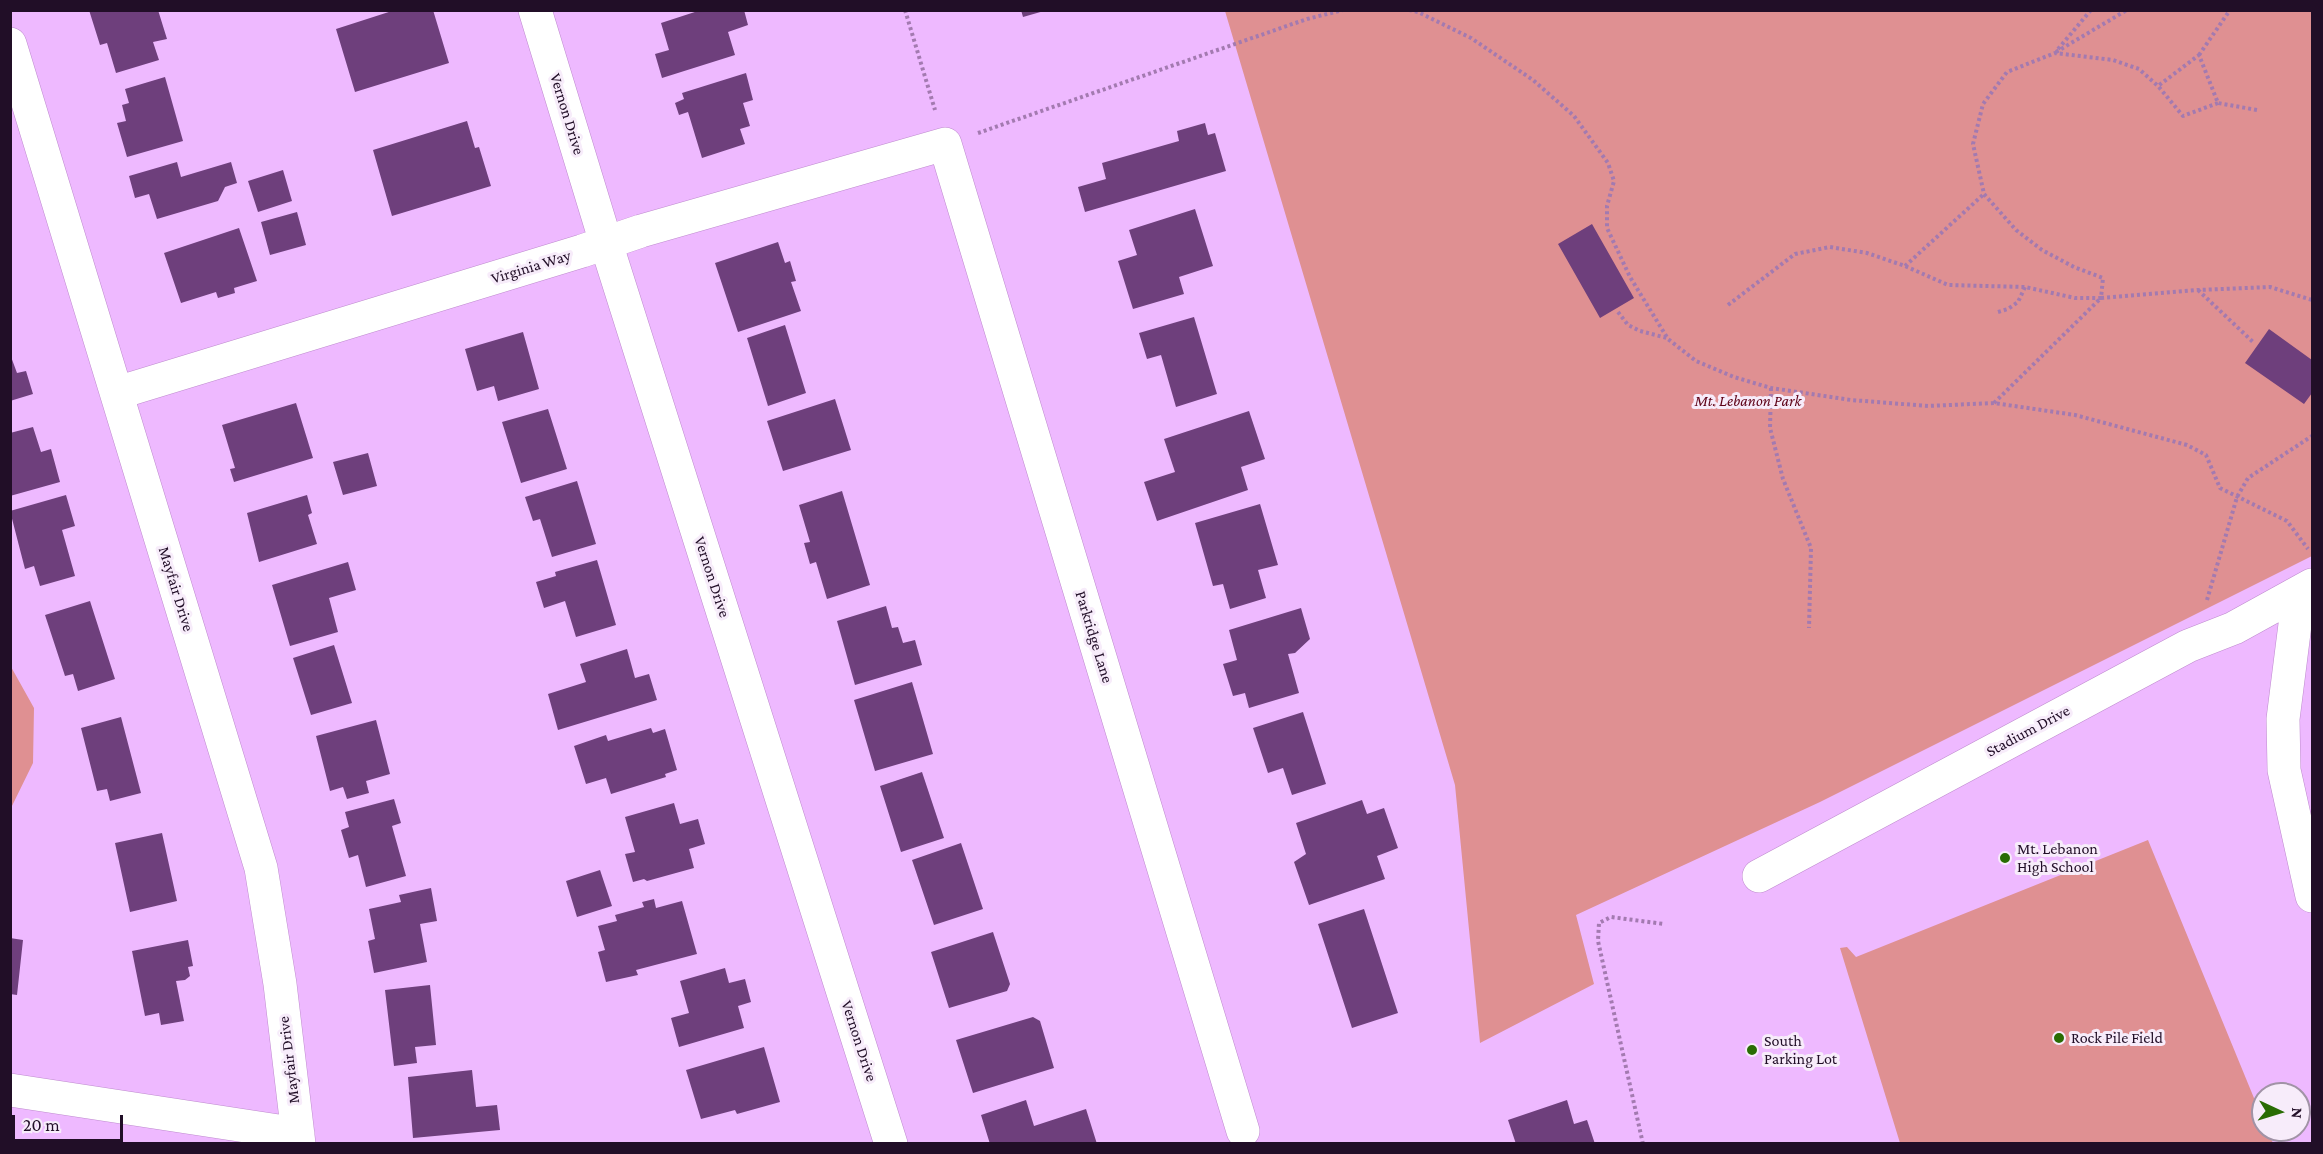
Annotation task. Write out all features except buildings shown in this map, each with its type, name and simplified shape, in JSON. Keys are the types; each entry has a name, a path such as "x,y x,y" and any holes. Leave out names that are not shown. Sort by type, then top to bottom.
{"street":[{"name":"Vernon Drive","path":"535,10 606,243 891,1143"},
{"name":"Mayfair Drive","path":"10,44 261,868 280,984 298,1139"},
{"name":"Virginia Way","path":"117,393 606,243 945,144"},
{"name":"Parkridge Lane","path":"945,144 1243,1131"},
{"name":"Stadium Drive","path":"1759,876 2188,646 2234,628 2306,589"},
{"name":"Stadium Drive","path":"2306,589 2283,719 2284,770 2293,819 2313,896"},
{"path":"10,1090 298,1139"}],"path":[{"path":"905,10 945,144 1307,19 1343,10"},
{"path":"1409,10 1418,12 1471,39 1533,80 1574,116 1608,163 1614,181 1606,228 1630,277 1668,339 1696,362 1771,388 1851,400 1928,406 1994,403 2075,415 2187,445 2206,455 2220,488 2287,521 2313,555"},
{"path":"2055,53 2091,10"},
{"path":"1994,403 2101,298 2103,278 2042,250 2016,230 1984,194 1973,144 1983,104 2007,72 2055,53 2127,10"},
{"path":"2158,86 2199,55 2228,12"},
{"path":"2055,53 2113,60 2139,69 2158,86 2183,116 2218,103 2257,110"},
{"path":"2199,55 2218,103"},
{"path":"1905,266 1984,194"},
{"path":"1728,306 1795,254 1830,247 1867,253 1905,266 1948,285 2025,287 2075,298 2270,286 2313,300"},
{"path":"1998,312 2018,302 2025,287"},
{"path":"2197,290 2253,342"},
{"path":"1618,312 1628,325 1668,339"},
{"path":"1771,388 1770,428 1780,469 1811,548 1809,628"},
{"path":"2205,604 2237,497 2248,478 2313,436"},
{"path":"1643,1143 1598,941 1599,923 1611,917 1664,924"}],"green space":[{"name":"Mt. Lebanon Park","path":"1225,11 2312,11 2312,556 1820,802 1576,915 1594,984 1480,1043 1455,785"},
{"path":"10,665 34,708 33,763 11,808"},
{"name":"Rock Pile Field","path":"2148,840 2251,1091 2251,1142 2273,1143 1900,1143 1840,948 1847,947 1856,957"}],"place":[{"name":"Mt. Lebanon High School","path":"2005,858"},
{"name":"Rock Pile Field","path":"2059,1038"},
{"name":"South Parking Lot","path":"1752,1050"}]}
